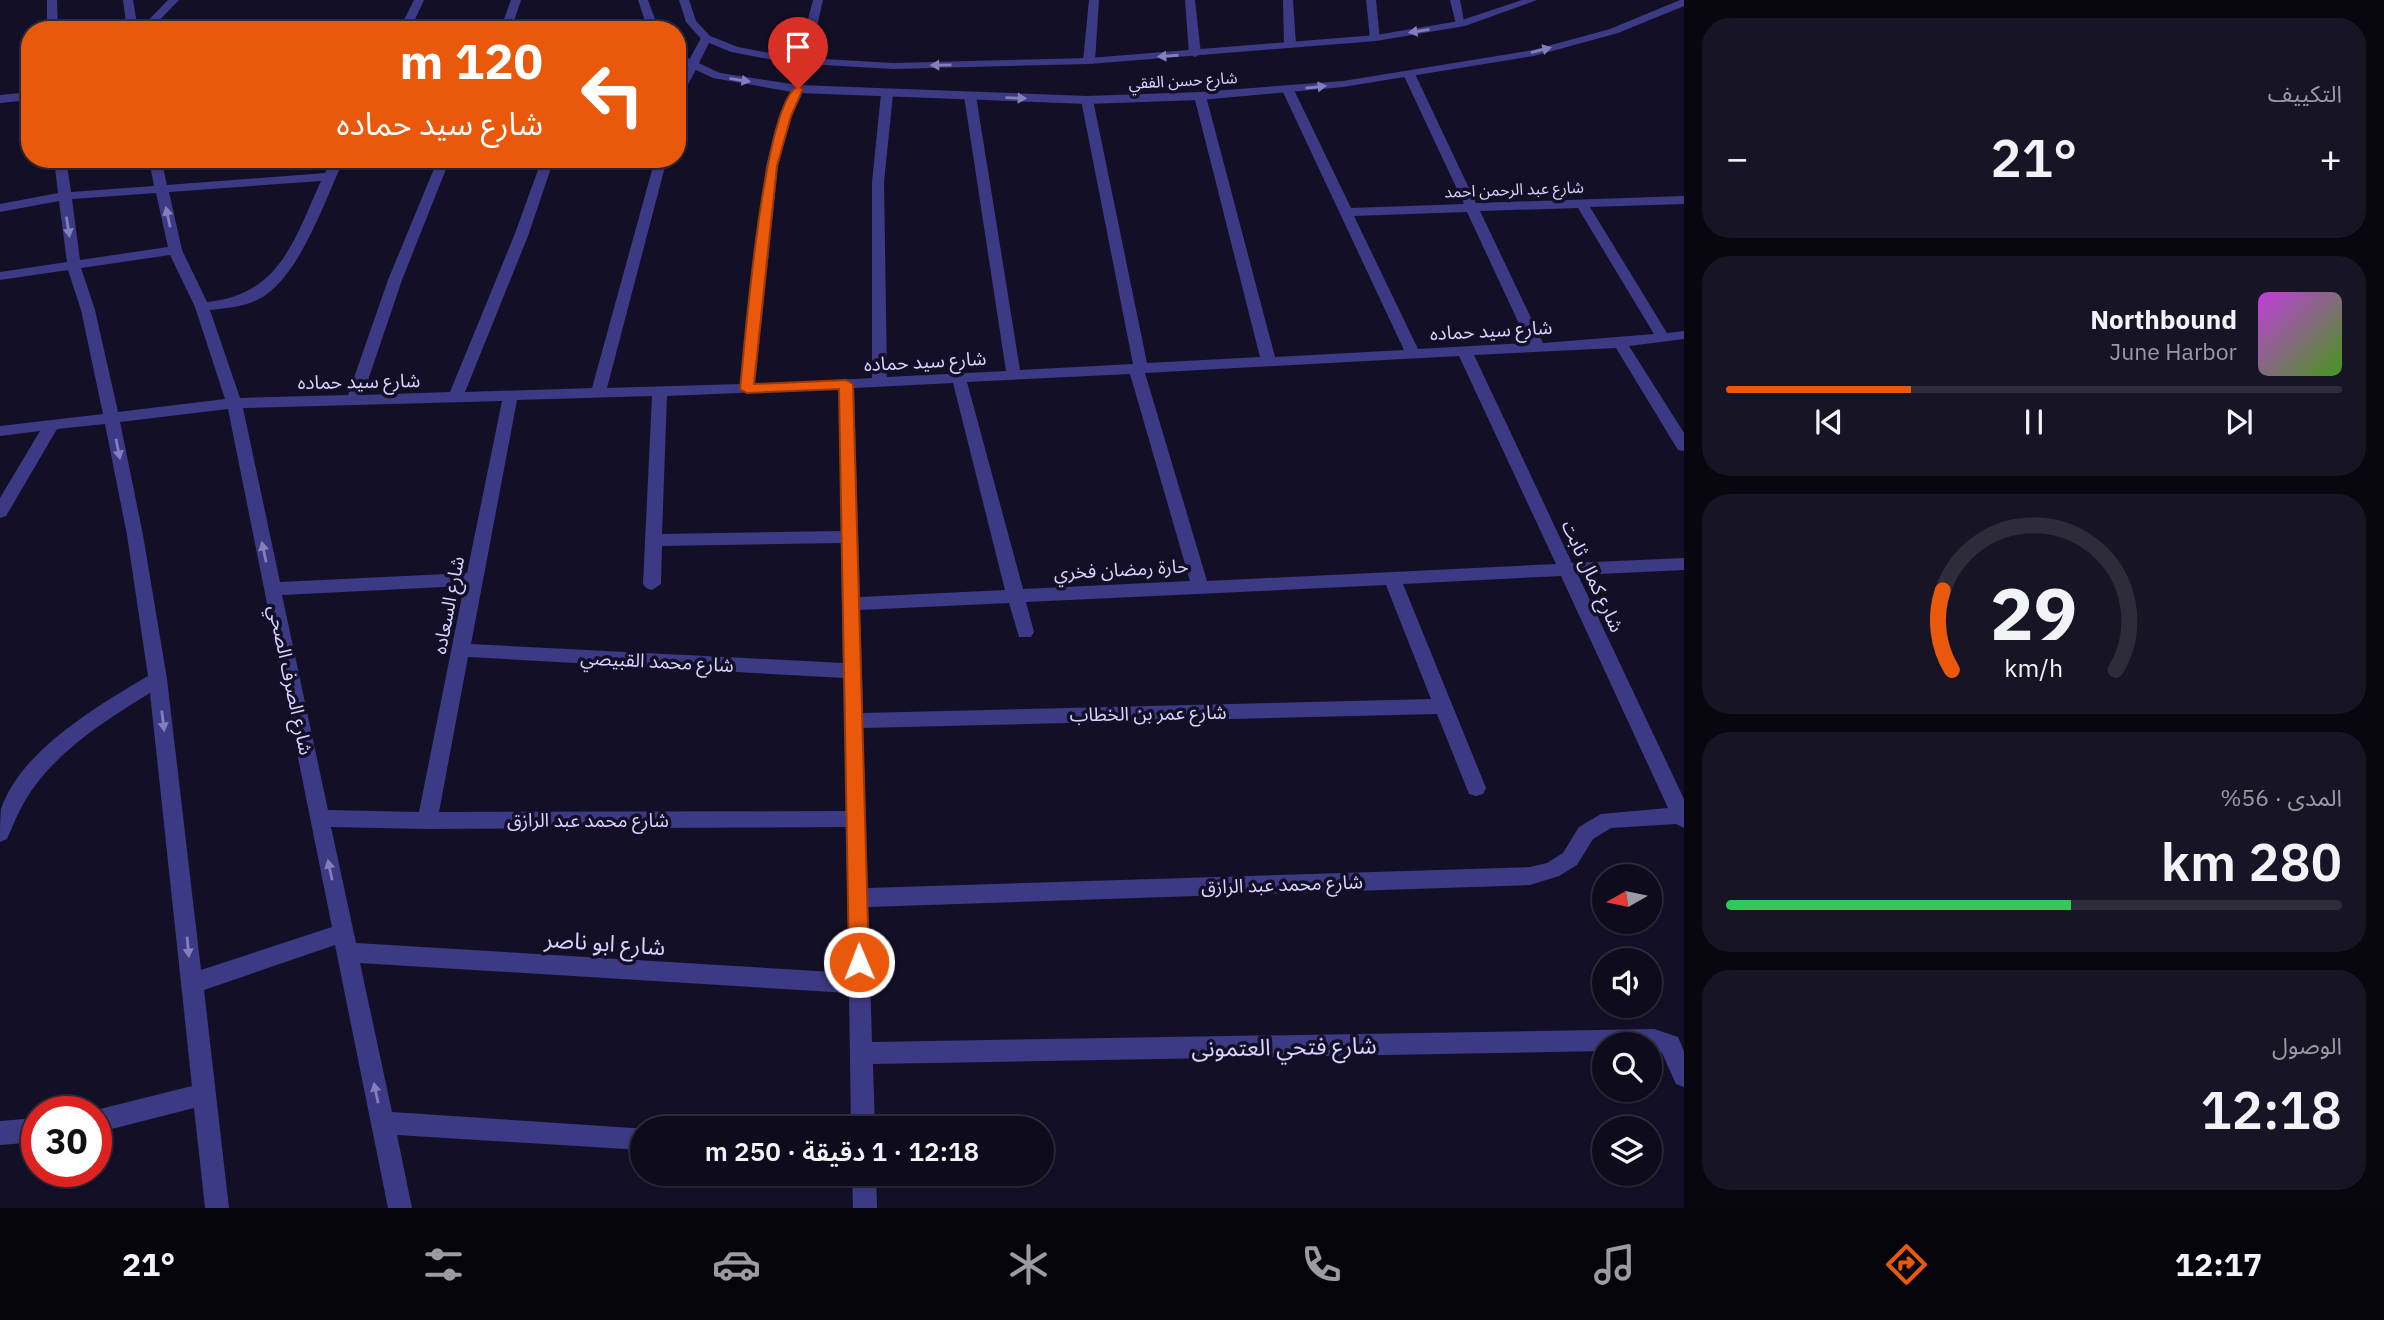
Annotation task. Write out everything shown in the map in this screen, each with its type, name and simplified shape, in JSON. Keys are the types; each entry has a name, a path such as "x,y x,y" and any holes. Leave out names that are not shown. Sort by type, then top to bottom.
{"street":[{"path":"52,0 53,21"},
{"path":"128,0 132,21"},
{"path":"153,21 174,0"},
{"path":"408,21 419,0"},
{"path":"508,21 516,0"},
{"path":"643,0 651,21"},
{"path":"684,0 691,22 706,38 686,75"},
{"path":"803,61 818,0"},
{"path":"1089,61 1094,0"},
{"path":"1190,0 1195,54"},
{"path":"1288,0 1290,45"},
{"path":"1371,0 1376,38"},
{"path":"1455,0 1461,24"},
{"name":"شارع حسن الفقي","path":"706,38 735,50 803,61 893,66 1089,61 1376,38 1461,24 1532,0"},
{"name":"شارع حسن الفقي","path":"686,63 717,76 798,89 1087,100 1200,96 1288,90 1409,74 1534,52 1614,31 1684,2"},
{"path":"1409,74 1537,346"},
{"path":"747,389 772,166 785,116 798,89"},
{"path":"1288,90 1413,353"},
{"path":"880,383 878,182 887,94"},
{"path":"970,96 1014,376"},
{"path":"1200,96 1269,363"},
{"path":"0,99 21,97"},
{"path":"1087,100 1139,369 1200,587"},
{"path":"62,168 74,266 88,310 111,416 135,535 158,679 217,1208"},
{"name":"شارع الصرف الصحي","path":"157,168 175,250 202,307 234,403 400,1208"},
{"path":"202,307 239,302 263,290 279,275 334,168"},
{"path":"354,399 395,280 440,168"},
{"path":"455,398 521,236 545,168"},
{"path":"598,394 659,168"},
{"path":"0,208 63,195 329,177"},
{"name":"شارع عبد الرحمن احمد","path":"1346,212 1684,200"},
{"path":"1582,204 1664,339"},
{"path":"0,276 175,250"},
{"name":"شارع سيد حماده","path":"0,432 111,416 234,403 598,394 880,383 1620,343 1684,335"},
{"path":"1620,343 1684,446"},
{"name":"شارع كمال ثابت","path":"1464,350 1683,816"},
{"path":"959,379 1025,632"},
{"path":"846,384 863,1116"},
{"path":"652,584 660,392"},
{"name":"شارع السعاده","path":"427,821 510,396"},
{"path":"0,512 52,424"},
{"path":"653,540 850,537"},
{"name":"حارة رمضان فخري","path":"851,604 1684,564"},
{"path":"1392,577 1476,788"},
{"path":"272,589 475,579"},
{"name":"شارع محمد القبيصي","path":"461,650 853,671"},
{"path":"0,833 20,792 46,761 109,708 158,679"},
{"name":"شارع عمر بن الخطاب","path":"854,721 1442,706"},
{"name":"شارع محمد عبد الرازق","path":"858,898 1530,876 1552,870 1570,859 1586,833 1608,820 1683,816"},
{"name":"شارع محمد عبد الرازق","path":"319,818 427,821 856,819"},
{"path":"191,984 345,943"},
{"name":"شارع ابو ناصر","path":"345,943 859,984"},
{"name":"شارع فتحي العتمونى","path":"862,1053 1654,1040 1670,1045 1684,1076"},
{"path":"112,1117 203,1094"},
{"path":"382,1123 630,1137"},
{"path":"0,1133 21,1131"},
{"path":"864,1186 865,1208"}],"route":[{"path":"798,89 785,116 772,166 747,389 846,384 859,962"}]}
